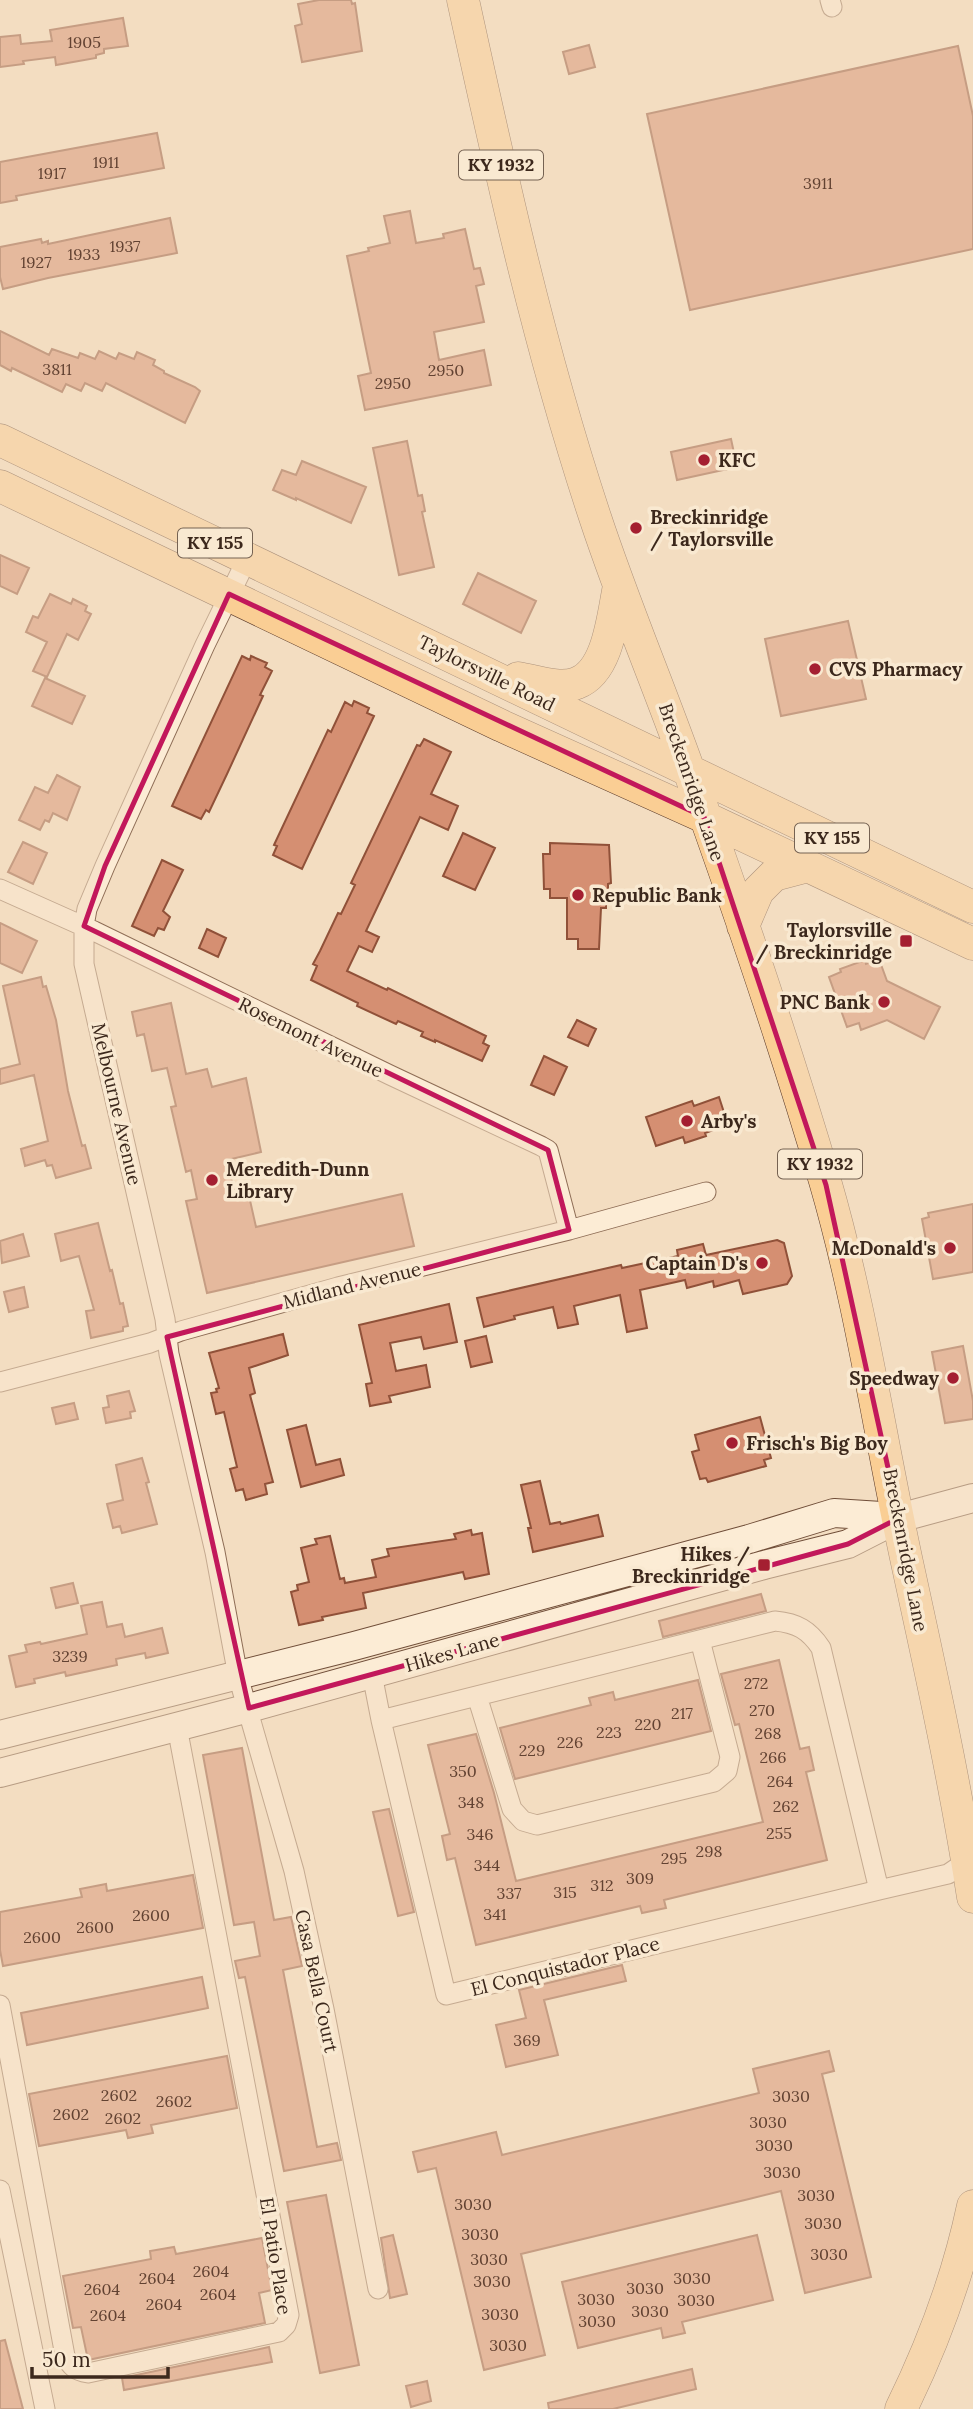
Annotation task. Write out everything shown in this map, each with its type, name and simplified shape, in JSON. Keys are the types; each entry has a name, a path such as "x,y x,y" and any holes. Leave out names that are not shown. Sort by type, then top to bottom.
{"main road":[{"name":"Breckenridge Lane","path":"463,0 538,330 574,451 619,586 689,771 743,926 797,1090 834,1215 867,1352 973,1897"},
{"name":"Taylorsville Road","path":"0,440 973,907"},
{"name":"Taylorsville Road","path":"0,486 502,726 704,817 973,944"},
{"path":"484,672 556,685 577,683 592,673 604,652 619,586"},
{"path":"743,926 758,891 774,875 808,866"},
{"name":"Hikes Lane","path":"0,1773 249,1708 848,1544 900,1518 973,1498"},
{"name":"Hikes Lane","path":"0,1735 238,1676 749,1539 834,1513 900,1518"},
{"path":"901,2409 920,2371 942,2314 965,2244 973,2206"}],"street":[{"name":"Melbourne Avenue","path":"238,1676 215,1552 169,1353 162,1306 84,964 84,926 87,909 105,866 247,559"},
{"name":"Rosemont Avenue","path":"0,889 84,926 548,1150 569,1230"},
{"name":"Midland Avenue","path":"0,1382 338,1287 569,1230 706,1192"},
{"path":"382,1720 775,1621 790,1622 803,1627 814,1637 825,1660 878,1890"},
{"path":"477,1696 512,1810 523,1821 537,1825 714,1782 727,1771 730,1757 700,1640"},
{"name":"El Conquistador Place","path":"372,1674 446,1995 948,1874 967,1861"},
{"name":"Casa Bella Court","path":"238,1676 299,1896 324,2009 378,2289"},
{"name":"El Patio Place","path":"0,2005 65,2356 70,2365 78,2371 88,2373 279,2332 286,2325 289,2315 177,1727"},
{"path":"0,2190 46,2409"}],"highlighted area":[{"path":"229,594 704,817 826,1185 899,1518 848,1544 249,1708 167,1337 569,1230 548,1150 84,926 105,866"}],"building":[{"path":"319,0 351,0 352,4 355,3 362,51 302,62 295,26 302,24 298,4"},
{"path":"123,18 128,46 104,49 104,53 96,55 96,58 56,65 55,57 0,67 0,37 20,35 21,44 52,41 50,30"},
{"path":"589,45 595,67 569,74 563,52"},
{"path":"958,46 973,116 973,249 690,310 647,114"},
{"path":"157,133 164,168 16,196 17,200 0,203 0,162"},
{"path":"410,211 416,243 444,238 443,234 465,229 474,269 480,268 484,284 476,286 484,322 434,332 439,360 484,350 491,385 365,410 358,376 371,373 347,256 390,243 384,216"},
{"path":"170,218 177,253 3,289 0,277 0,247 41,239 42,243 48,241 48,244"},
{"path":"0,331 49,355 52,349 78,358 80,353 95,359 99,351 116,359 119,353 134,359 137,352 155,360 153,365 164,373 200,391 185,423 106,383 102,391 85,383 81,391 66,384 62,392 0,365"},
{"name":"KFC","path":"731,439 737,467 677,480 671,452"},
{"path":"407,441 418,496 422,495 425,511 422,512 434,567 399,575 373,448"},
{"path":"302,461 366,487 351,523 273,490 282,470 296,475"},
{"path":"0,555 29,568 17,594 0,586"},
{"path":"478,573 536,601 521,633 463,604"},
{"path":"50,594 71,604 73,599 87,606 85,611 91,614 78,640 67,634 47,677 33,671 47,642 26,632 33,616 38,618"},
{"name":"CVS Pharmacy","path":"848,621 866,699 781,716 765,639"},
{"path":"242,656 250,660 251,656 267,663 265,667 272,671 209,812 206,810 201,819 172,806"},
{"path":"45,678 85,696 72,724 32,706"},
{"path":"354,701 369,708 367,713 374,716 302,869 273,855 277,846 274,845 328,730 331,732 345,702 352,706"},
{"path":"424,739 451,752 431,794 458,806 448,830 420,817 366,931 379,937 372,952 359,946 347,971 486,1036 483,1043 489,1046 482,1061 421,1036 423,1032 398,1021 396,1024 357,1006 358,1003 311,980 317,966 313,964 355,885 351,883 417,745 420,746"},
{"path":"57,775 80,787 67,820 53,813 49,822 45,820 40,830 19,820 35,787 48,793"},
{"path":"463,833 495,848 475,890 443,876"},
{"path":"23,842 47,853 33,884 8,872"},
{"name":"Republic Bank","path":"550,843 609,845 611,883 608,884 606,892 606,908 601,908 599,949 578,949 578,939 567,939 567,898 550,898 550,889 544,889 543,854 550,854"},
{"path":"162,860 183,870 163,911 170,917 164,930 158,928 154,936 132,926"},
{"path":"0,923 37,941 22,973 0,963"},
{"path":"207,929 226,938 218,957 199,948"},
{"name":"PNC Bank","path":"879,959 887,981 940,1007 924,1039 887,1020 861,1030 859,1023 847,1027 829,977 841,972 840,969 865,960 866,964"},
{"path":"41,977 56,1020 68,1091 82,1146 85,1145 91,1168 56,1178 52,1165 47,1166 45,1160 25,1166 21,1149 48,1141 34,1075 0,1084 0,1069 20,1064 3,986"},
{"name":"Meredith-Dunn Library","path":"171,1003 186,1074 207,1069 212,1087 246,1078 261,1152 227,1160 234,1191 247,1187 256,1227 402,1194 414,1246 207,1293 186,1201 197,1199 191,1170 186,1172 171,1107 176,1106 167,1068 152,1071 144,1034 137,1036 132,1012"},
{"path":"577,1020 596,1029 588,1046 568,1037"},
{"path":"544,1056 567,1067 554,1095 531,1085"},
{"name":"Arby's","path":"719,1097 728,1125 685,1143 683,1137 656,1146 646,1117 692,1101 694,1106"},
{"name":"McDonald's","path":"973,1204 973,1272 933,1279 922,1219 929,1217 928,1213"},
{"path":"98,1223 128,1326 123,1327 123,1331 91,1338 86,1311 94,1310 79,1256 61,1261 55,1234"},
{"path":"23,1234 29,1256 2,1263 0,1241"},
{"path":"777,1240 784,1243 792,1276 787,1284 743,1294 739,1280 714,1287 713,1281 687,1288 685,1280 640,1290 647,1328 627,1332 620,1295 574,1306 578,1324 558,1328 553,1307 514,1316 515,1319 484,1327 477,1298 621,1265 622,1268 678,1256 677,1250 703,1244 706,1255"},
{"path":"24,1287 28,1307 9,1312 4,1292"},
{"path":"449,1304 457,1342 424,1349 421,1337 390,1343 396,1371 426,1365 430,1387 389,1396 391,1402 370,1406 366,1384 372,1383 359,1325"},
{"path":"283,1334 288,1355 249,1368 255,1393 250,1395 273,1482 265,1484 267,1494 246,1500 243,1489 236,1491 230,1469 237,1467 224,1412 216,1414 211,1393 217,1392 216,1389 219,1388 209,1353"},
{"path":"486,1336 492,1362 471,1367 465,1341"},
{"name":"Speedway","path":"963,1346 973,1401 973,1419 945,1423 932,1352"},
{"path":"129,1391 135,1411 130,1412 131,1418 106,1423 103,1408 109,1407 107,1396"},
{"path":"74,1403 78,1419 56,1424 52,1408"},
{"name":"Frisch's Big Boy","path":"760,1417 771,1458 764,1460 766,1466 708,1482 706,1478 700,1479 692,1452 699,1450 695,1435"},
{"path":"306,1425 316,1465 340,1459 344,1475 301,1487 287,1430"},
{"path":"142,1458 157,1524 122,1533 120,1526 113,1528 107,1504 123,1500 116,1465"},
{"path":"540,1481 550,1524 598,1515 603,1536 533,1552 528,1528 531,1528 521,1485"},
{"path":"471,1530 472,1535 482,1533 489,1574 465,1579 463,1572 363,1593 366,1608 299,1625 291,1592 298,1590 297,1585 309,1582 301,1548 317,1544 315,1539 330,1536 340,1579 344,1578 345,1583 376,1577 372,1560 389,1556 387,1549 456,1539 454,1534"},
{"path":"73,1583 78,1603 56,1608 51,1588"},
{"path":"761,1594 766,1611 663,1637 659,1621"},
{"path":"102,1602 107,1627 122,1624 125,1637 162,1628 168,1653 146,1658 145,1653 116,1659 117,1665 66,1676 65,1672 34,1679 35,1683 16,1687 9,1656 27,1652 25,1645 87,1634 81,1606"},
{"path":"779,1660 800,1749 809,1747 814,1770 806,1772 827,1860 664,1900 666,1908 642,1913 640,1906 476,1945 455,1858 447,1860 442,1836 450,1834 428,1745 476,1734 516,1881 763,1822 739,1724 735,1725 721,1674"},
{"path":"698,1680 711,1731 515,1779 500,1728 591,1705 589,1698 613,1692 615,1700"},
{"path":"242,1748 274,1920 291,1917 302,1966 283,1970 317,2147 337,2143 341,2160 284,2171 245,1977 239,1978 235,1961 260,1956 254,1922 234,1925 203,1755"},
{"path":"389,1809 414,1912 398,1916 373,1812"},
{"path":"193,1875 203,1928 3,1966 0,1950 0,1912 82,1897 80,1889 106,1884 107,1891"},
{"path":"622,1965 626,1981 544,2000 558,2055 506,2067 496,2025 526,2018 519,1990"},
{"path":"202,1977 208,2008 27,2045 21,2013"},
{"path":"829,2051 834,2071 822,2074 871,2277 805,2293 781,2191 521,2254 545,2355 484,2370 436,2168 418,2172 413,2152 496,2132 502,2155 640,2122 759,2093 753,2069"},
{"path":"227,2056 237,2108 151,2125 153,2133 128,2138 126,2130 39,2146 29,2094"},
{"path":"326,2195 359,2365 320,2373 287,2202"},
{"path":"393,2235 407,2294 390,2298 381,2238"},
{"path":"757,2235 773,2300 682,2322 685,2333 663,2338 661,2328 578,2348 562,2282"},
{"path":"262,2238 272,2290 259,2293 265,2323 88,2360 81,2327 73,2328 63,2276 151,2259 150,2251 174,2247 176,2254"},
{"path":"5,2340 23,2409 0,2409 0,2341"},
{"path":"269,2347 272,2362 124,2390 122,2378"},
{"path":"692,2369 696,2389 613,2409 549,2409 548,2403"},
{"path":"427,2381 431,2401 411,2407 406,2386"}],"place":[{"name":"KFC","path":"704,460"},
{"name":"Breckinridge / Taylorsville","path":"636,528"},
{"name":"CVS Pharmacy","path":"815,669"},
{"name":"Republic Bank","path":"578,895"},
{"name":"Taylorsville / Breckinridge","path":"906,941"},
{"name":"PNC Bank","path":"884,1002"},
{"name":"Arby's","path":"687,1121"},
{"name":"Meredith-Dunn Library","path":"212,1180"},
{"name":"McDonald's","path":"950,1248"},
{"name":"Captain D's","path":"762,1263"},
{"name":"Speedway","path":"953,1378"},
{"name":"Frisch's Big Boy","path":"732,1443"},
{"name":"Hikes / Breckinridge","path":"764,1565"}]}
